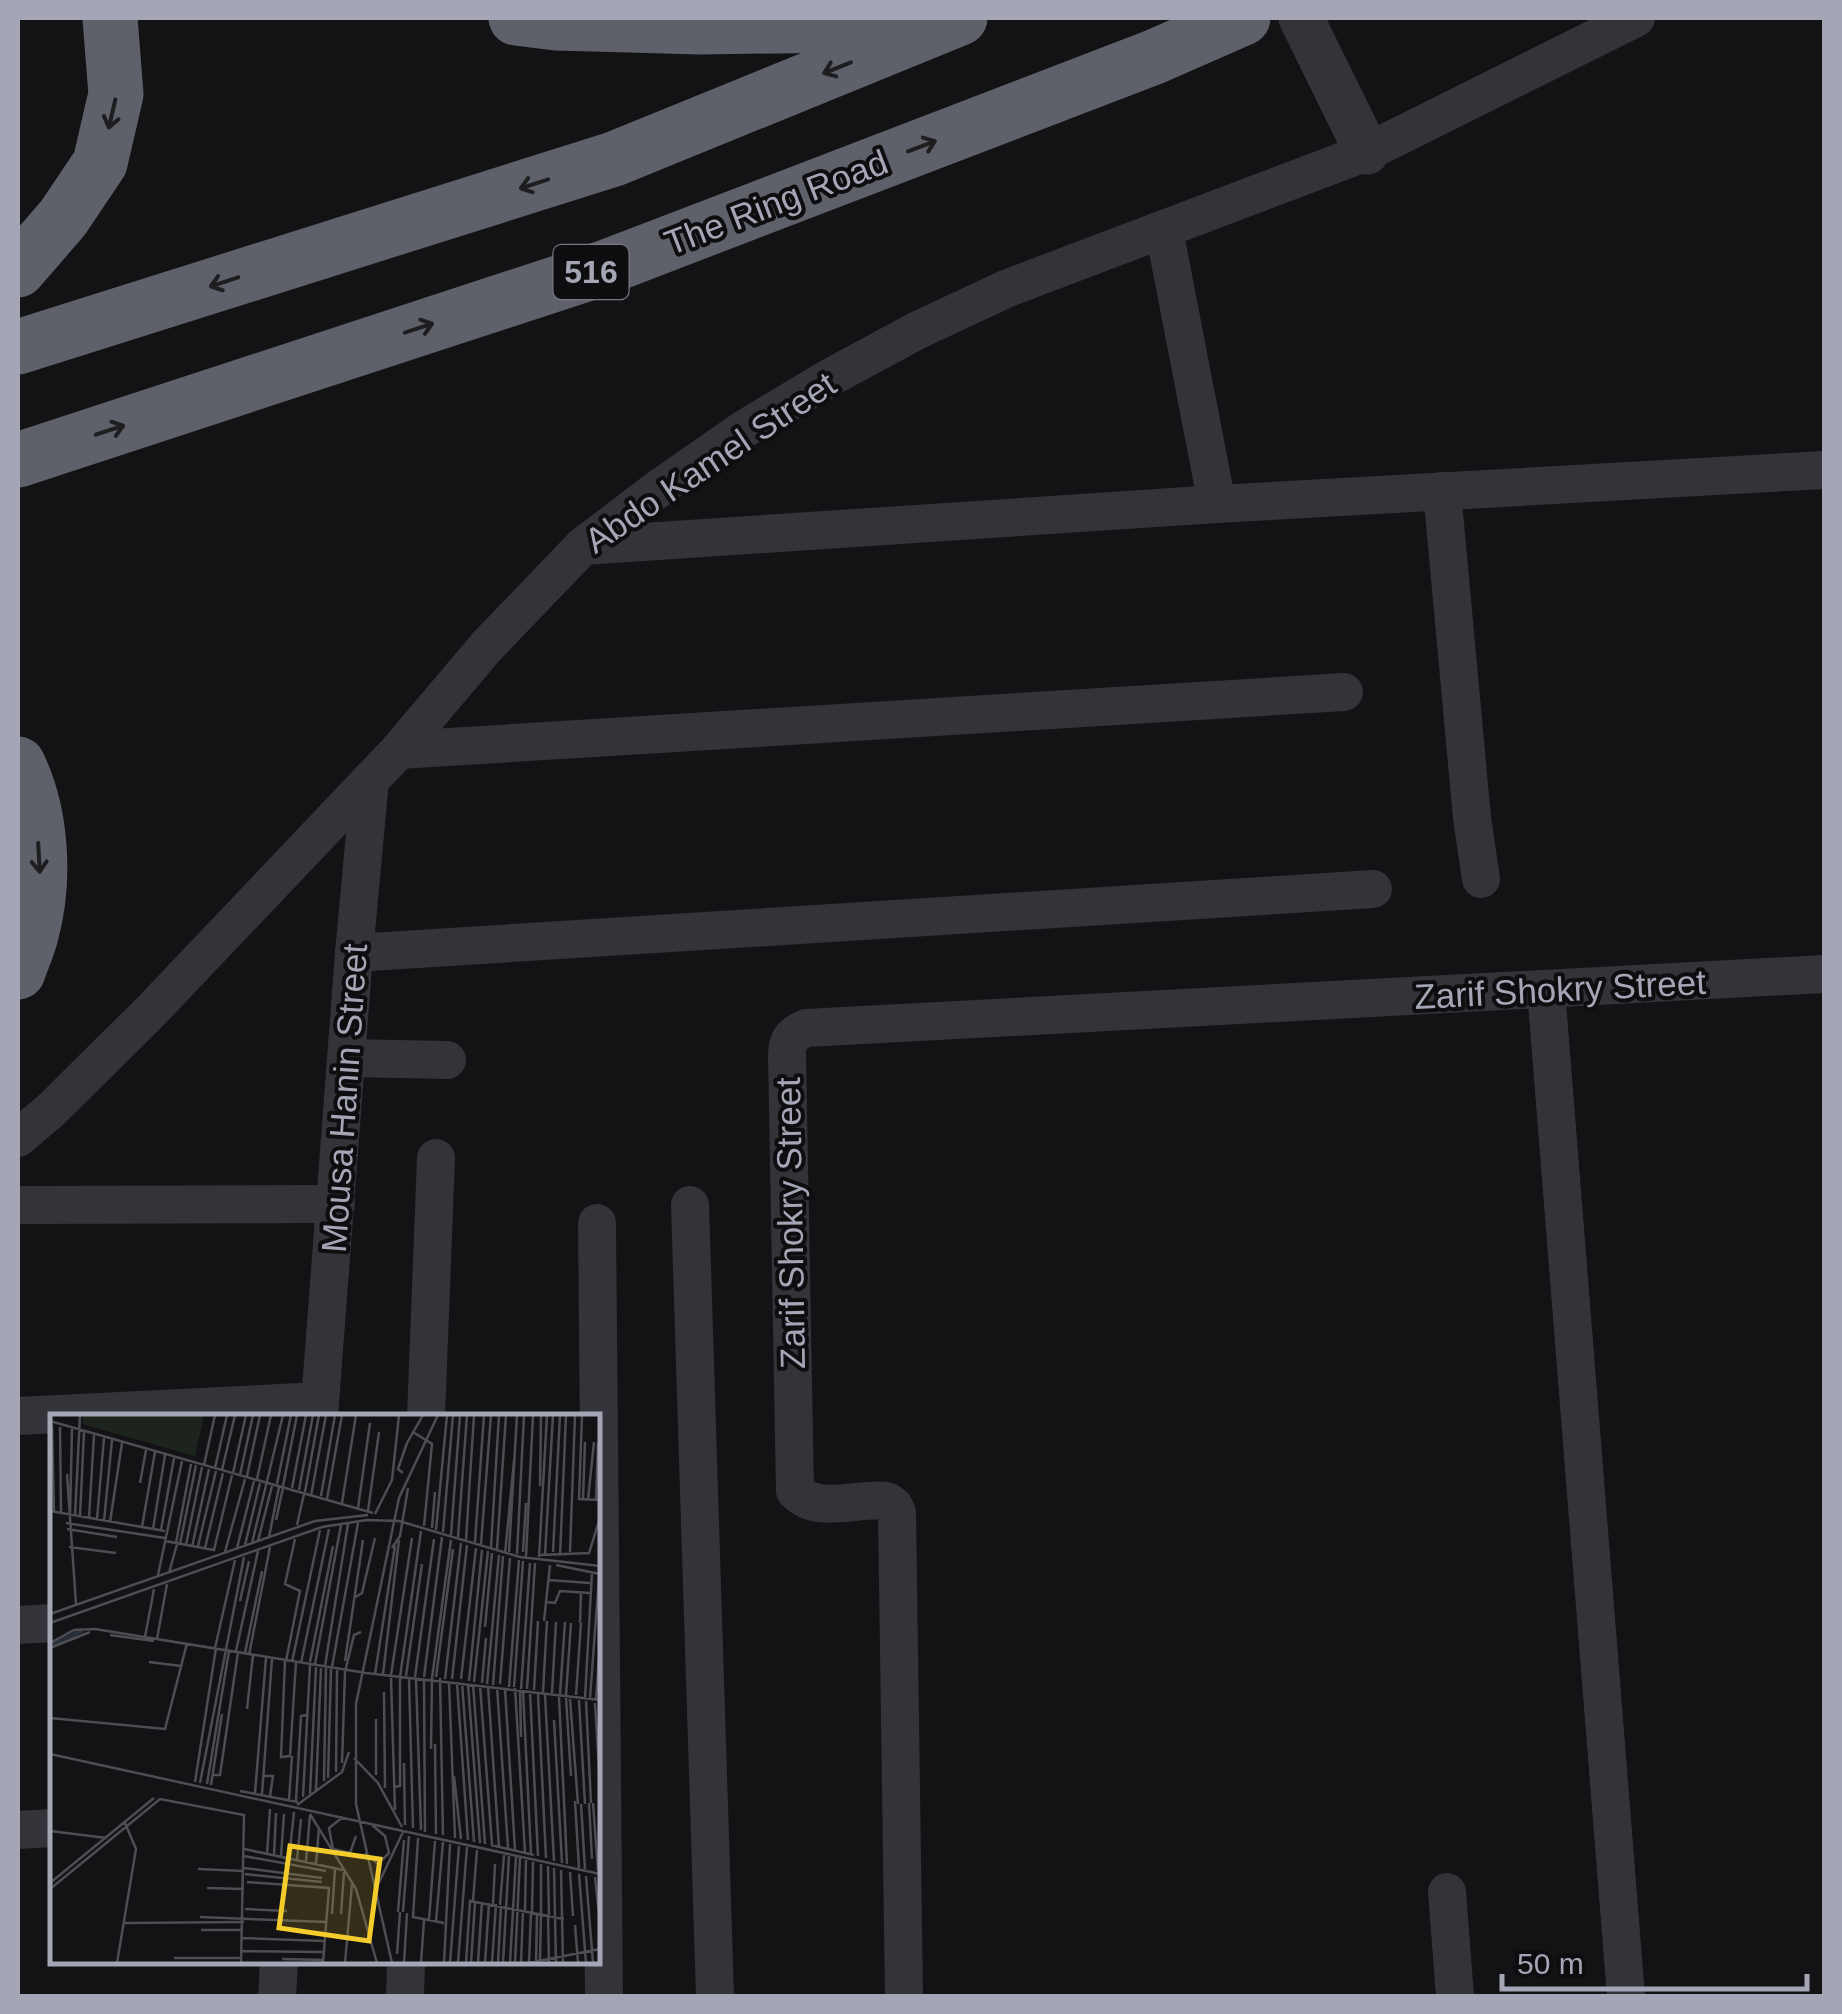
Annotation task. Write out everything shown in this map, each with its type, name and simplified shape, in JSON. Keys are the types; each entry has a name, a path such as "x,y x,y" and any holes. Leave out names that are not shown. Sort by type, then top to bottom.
{"highway":[{"path":"18,270 64,218 100,164 116,94 110,18"},
{"path":"516,18 556,23 700,27 952,21"},
{"name":"The Ring Road","path":"18,460 604,268 1154,57 1243,18"},
{"path":"18,347 614,159 952,21"},
{"path":"18,764 29,788 41,863 32,933 18,972"}],"street":[{"path":"1302,18 1367,152"},
{"name":"Abdo Kamel Street","path":"18,1138 150,1012 399,750 486,647 583,546 728,440 918,330 1008,288 1367,152 1636,18"},
{"path":"1164,230 1216,504"},
{"path":"583,546 1216,504 1824,470"},
{"path":"1442,491 1481,879"},
{"path":"399,750 1344,692"},
{"name":"Mousa Hanin Street","path":"320,1409 370,780"},
{"path":"354,953 1372,889"},
{"name":"Zarif Shokry Street","path":"904,1996 897,1513 887,1501 816,1504 795,1492 788,1055 791,1037 806,1028 1824,974"},
{"path":"1546,990 1626,1996"},
{"path":"347,1058 446,1060"},
{"path":"426,1414 436,1158"},
{"path":"18,1204 336,1204"},
{"path":"690,1205 716,1996"},
{"path":"597,1223 599,1414"},
{"path":"104,1414 320,1409"},
{"path":"18,1416 50,1415"},
{"path":"600,1554 604,1996"},
{"path":"18,1625 50,1623"},
{"path":"18,1830 50,1828"},
{"path":"1446,1892 1454,1996"},
{"path":"277,1996 279,1964"},
{"path":"405,1996 406,1964"}]}
